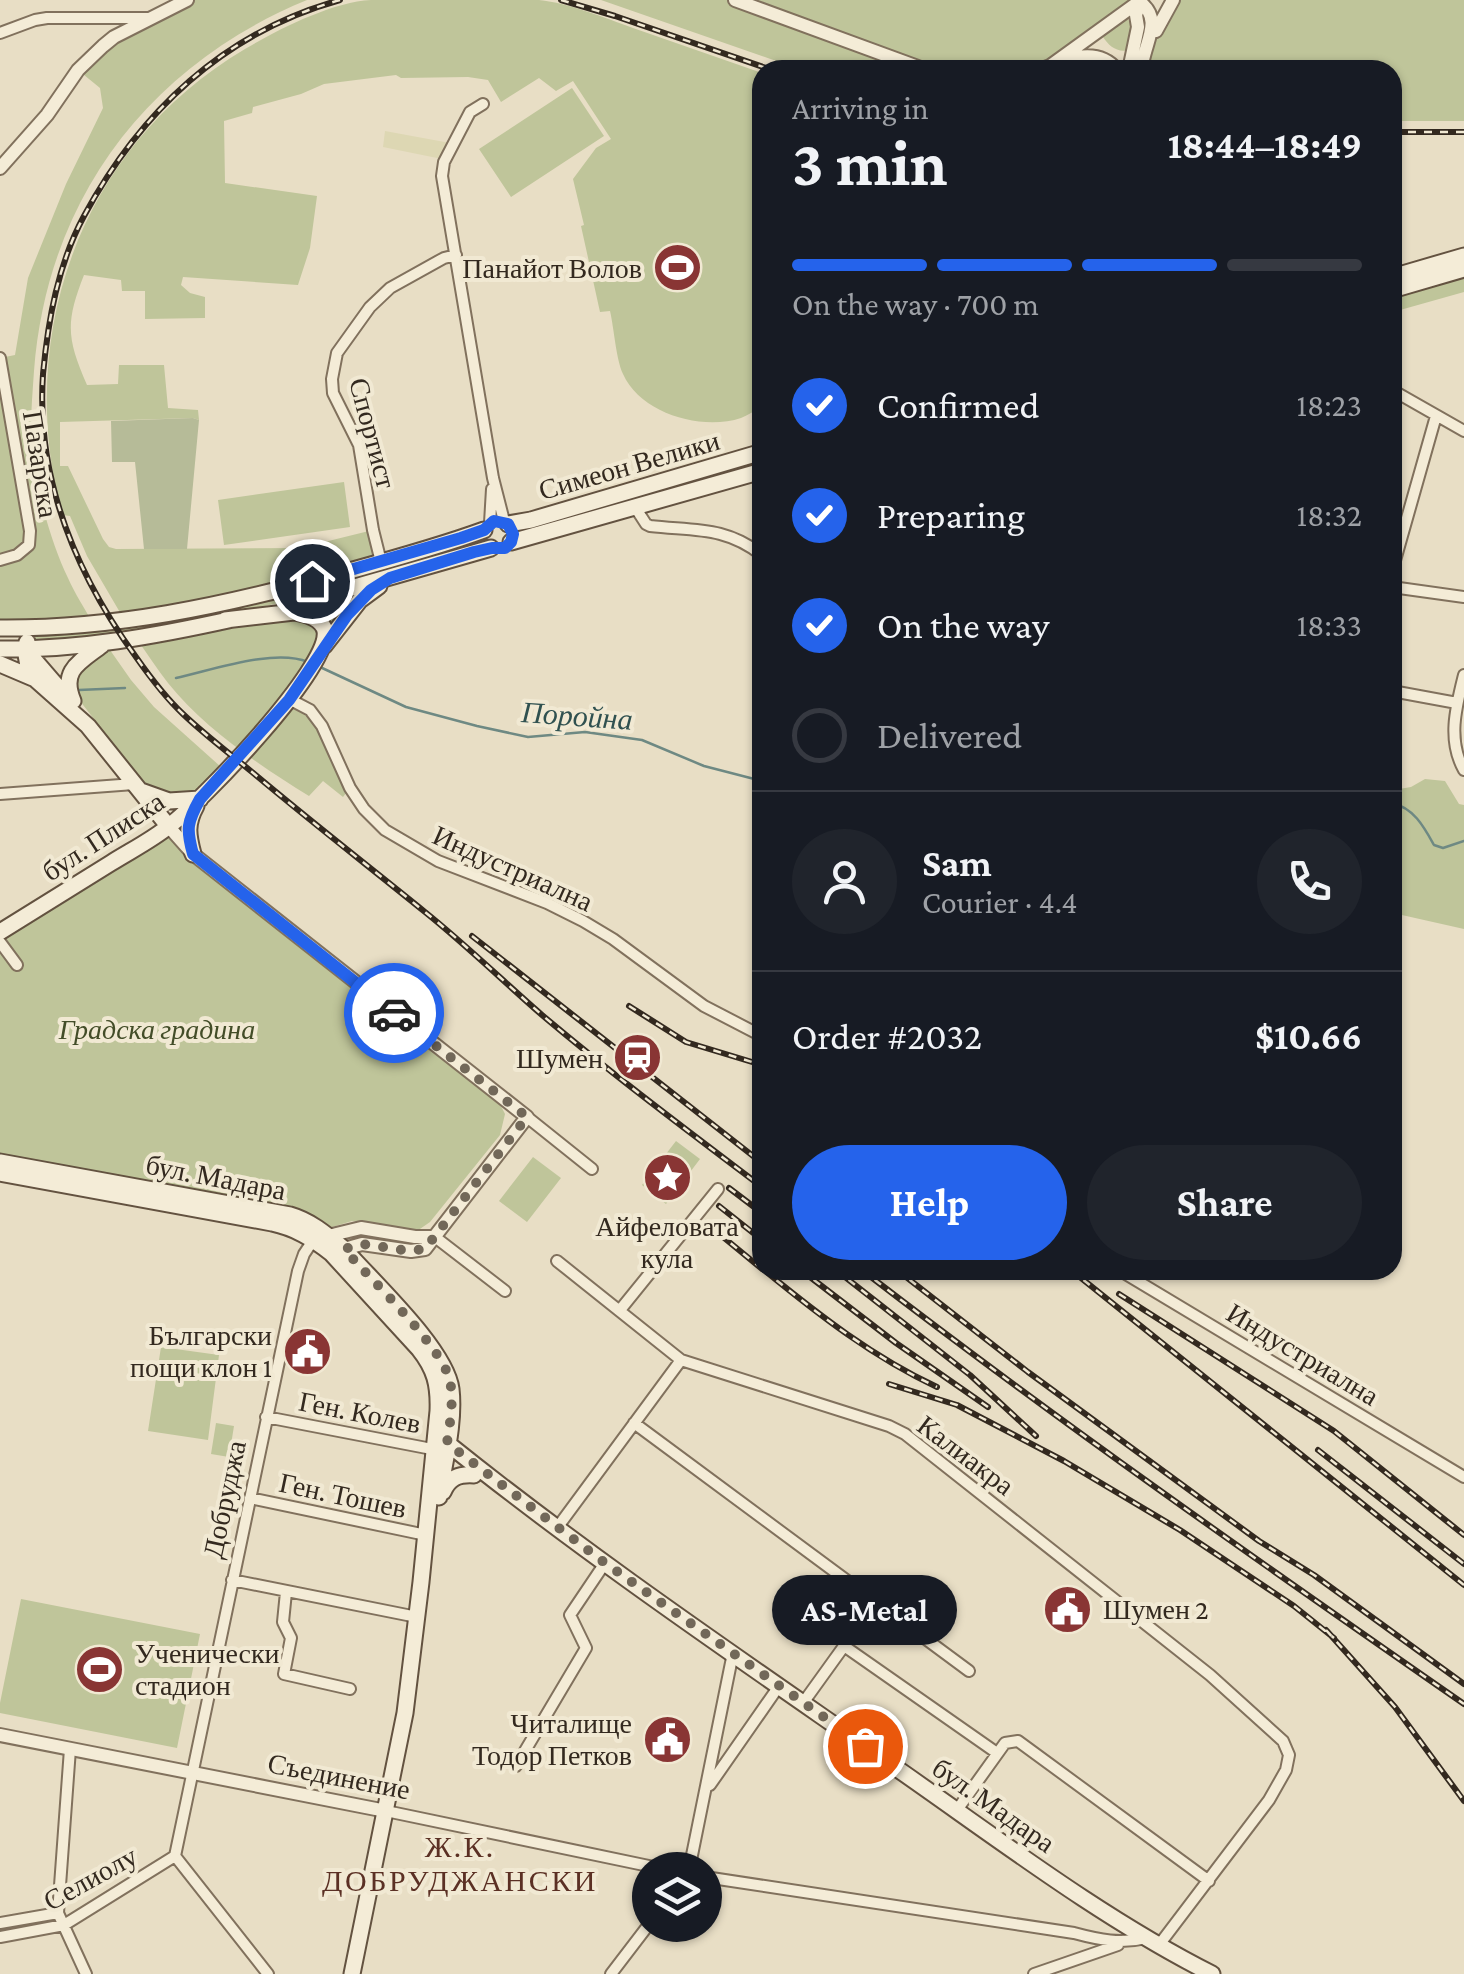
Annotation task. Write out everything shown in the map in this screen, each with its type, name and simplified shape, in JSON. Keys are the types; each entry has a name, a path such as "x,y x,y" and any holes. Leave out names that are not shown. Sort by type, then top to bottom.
{"main road":[{"path":"1402,274 1464,256"},
{"path":"1402,287 1464,270"},
{"name":"Симеон Велики","path":"0,631 125,622 278,590 381,562 496,524 531,520 752,455"},
{"path":"511,542 513,534 496,524 485,542 500,550 511,542 752,474"},
{"path":"0,649 104,644 225,620 308,602 492,548"},
{"path":"322,650 360,600 390,578"},
{"path":"225,620 304,614 321,624 325,632 322,650"},
{"path":"40,628 26,649 28,666 36,679 88,726"},
{"path":"0,631 26,649 61,689 168,827"},
{"path":"88,726 70,696 70,676 73,668 104,644"},
{"name":"бул. Плиска","path":"0,932 168,827 200,799 289,700 322,650"},
{"path":"0,664 36,679"},
{"path":"137,787 169,801 200,799"},
{"path":"193,854 187,832 200,799"},
{"name":"бул. Мадара","path":"0,1162 308,1222 426,1340 444,1366 452,1393 440,1445"},
{"name":"бул. Мадара","path":"0,1174 286,1226 321,1238"},
{"path":"421,1582 438,1505 440,1445"},
{"path":"352,1974 405,1713 440,1445"},
{"name":"бул. Мадара","path":"440,1445 474,1475 557,1528"},
{"name":"бул. Мадара","path":"440,1445 957,1810 1153,1941 1212,1974"},
{"path":"438,1505 450,1480 474,1475"}],"street":[{"path":"0,168 90,58 114,38 187,0"},
{"path":"735,0 899,60"},
{"path":"1142,60 1174,0"},
{"path":"1141,1 1153,18 1141,60"},
{"path":"1056,60 1141,1"},
{"path":"1131,60 1141,1"},
{"path":"0,33 47,18 151,18"},
{"path":"1070,60 1086,55 1102,60"},
{"path":"483,104 470,112 444,162 442,176 493,478 496,524"},
{"name":"Спортист","path":"381,562 358,445 333,393 337,353 370,307 390,288 456,255"},
{"name":"Пазарска","path":"0,358 30,530 28,545 17,555 0,560"},
{"path":"1402,396 1464,431"},
{"path":"1402,536 1436,416"},
{"path":"635,507 650,526 720,532 752,548"},
{"path":"1402,588 1464,596"},
{"path":"1464,675 1454,724 1454,749 1464,770"},
{"path":"1402,693 1458,702"},
{"name":"Индустриална","path":"289,700 310,710 322,726 350,788 385,830 438,861 547,903 582,921 704,1006 752,1030"},
{"path":"0,794 137,787"},
{"path":"168,827 193,854 592,1168"},
{"path":"0,942 16,965"},
{"path":"337,1251 362,1244 425,1249 527,1117"},
{"path":"620,1310 718,1189"},
{"path":"321,1238 361,1228 435,1237 505,1292"},
{"name":"Добруджа","path":"192,1773 298,1272 304,1254 321,1238"},
{"name":"Калиакра","path":"557,1261 681,1360 905,1434 1210,1675 1283,1741 1288,1755 1286,1770 1269,1800 1209,1881"},
{"name":"Индустриална","path":"1136,1280 1464,1478"},
{"path":"557,1528 681,1360"},
{"name":"Ген. Колев","path":"266,1417 440,1445"},
{"path":"634,1423 968,1671"},
{"name":"Ген. Тошев","path":"250,1498 426,1536"},
{"path":"516,1766 586,1648 570,1615 605,1563"},
{"path":"232,1580 417,1617"},
{"path":"286,1592 283,1622 290,1638 284,1674 350,1689"},
{"path":"803,1703 875,1602"},
{"path":"844,1646 997,1753"},
{"path":"693,1852 733,1653"},
{"path":"706,1790 779,1686"},
{"name":"Съединение","path":"0,1735 632,1862"},
{"path":"722,1880 1125,1943 1153,1941 1209,1881 1018,1742 1005,1744 957,1810"},
{"path":"70,1748 58,1913 86,1974"},
{"name":"Селиолу","path":"0,1937 64,1925 175,1856 192,1773"},
{"path":"175,1856 268,1974"},
{"path":"0,1923 58,1913"},
{"path":"611,1974 636,1942"},
{"path":"1034,1974 1125,1943"},
{"path":"1022,1974 1049,1968"}],"shaded area":[{"path":"385,131 450,143 442,159 383,147"}],"green space":[{"path":"187,0 307,0 250,28 200,61 155,100 116,145 84,195 60,249 43,308 34,371 33,462 57,552 94,625 125,621 87,556 70,516 62,515 49,447 47,379 56,314 74,250 102,191 140,137 188,89 245,49 323,11 371,0 539,0 587,11 752,69 752,412 741,418 709,422 674,416 644,400 623,374 610,311 600,312 573,179 596,148 611,139 573,81 556,91 539,78 501,102 488,80 468,77 396,75 324,84 253,107 252,113 224,121 225,183 317,196 310,248 298,285 183,277 181,285 190,293 205,297 205,318 145,319 145,291 122,291 121,280 84,275 71,331 87,385 118,384 119,365 164,365 168,408 198,410 199,420 60,422 60,466 68,466 103,539 116,549 300,548 373,530 381,562 471,542 473,549 191,624 31,645 42,630 0,628 0,358 15,355 28,278 66,184 103,108 100,88 78,70 103,46"},
{"path":"601,0 1142,0 1058,60 773,60"},
{"path":"1173,0 1464,0 1464,121 1402,121 1402,60 1143,60"},
{"path":"1121,20 1134,24 1129,50 1114,48 1103,37"},
{"path":"1086,55 1096,60 1066,60"},
{"path":"572,88 604,136 511,197 479,149"},
{"path":"1464,269 1464,292 1402,309 1402,287"},
{"path":"199,420 187,549 144,549 135,462 112,462 111,421"},
{"path":"752,461 752,469 526,533 524,525"},
{"path":"344,482 350,527 224,545 218,500"},
{"path":"356,596 328,632 303,609"},
{"path":"294,612 325,633 290,699 310,710 350,788 343,797 323,781 309,796 234,745 183,700 136,638"},
{"path":"110,650 154,707 221,767 197,794 159,792 142,781 80,701 75,675 81,665"},
{"path":"1425,779 1445,781 1459,804 1464,805 1464,929 1402,915 1402,788"},
{"name":"Градска градина","path":"168,836 501,1106 505,1114 500,1135 430,1222 417,1231 352,1221 329,1228 0,1156 0,940"},
{"path":"676,1141 700,1159 666,1204 642,1185"},
{"path":"533,1157 561,1178 527,1222 499,1201"},
{"path":"161,1347 219,1355 208,1440 148,1431"},
{"path":"216,1423 234,1426 229,1457 211,1454"},
{"name":"Ученически стадион","path":"21,1599 200,1634 177,1748 0,1713"}],"waterway":[{"path":"176,678 261,659 294,658 308,662"},
{"name":"Поройна","path":"320,667 406,707 477,726 528,737 585,732 642,740 704,766 752,778"},
{"path":"79,690 125,688"},
{"name":"Поройна","path":"1402,807 1422,825 1434,845 1443,848 1464,841"}],"railway":[{"path":"340,0 259,33 190,81 131,143 84,216 67,253 56,293 43,374 46,450 64,523 114,625 152,679 183,714 440,924 542,1015 752,1179"},
{"path":"561,0 752,63"},
{"path":"1402,132 1464,132"},
{"path":"472,936 752,1155"},
{"path":"629,1006 686,1042 752,1062"},
{"path":"729,1188 752,1205"},
{"path":"719,1206 752,1232"},
{"path":"706,1223 752,1261"},
{"path":"776,1280 847,1334 937,1387"},
{"path":"814,1280 988,1407"},
{"path":"849,1280 970,1375 1036,1436"},
{"path":"875,1280 1236,1545 1464,1704"},
{"path":"910,1280 1259,1541 1314,1575 1464,1684"},
{"path":"1083,1280 1464,1585"},
{"path":"1119,1294 1334,1431 1464,1535"},
{"path":"889,1384 957,1405 1064,1461 1180,1530 1294,1606 1334,1638"},
{"path":"1318,1450 1464,1564"},
{"path":"1326,1630 1395,1707 1464,1801"}],"way so far":[{"path":"394,1013 527,1117 425,1249 410,1251 362,1244 344,1249 426,1340 444,1366 452,1393 447,1443 605,1563 865,1746"}],"place":[{"name":"Панайот Волов","path":"677,268"},
{"name":"Шумен","path":"638,1058"},
{"name":"Айфеловата кула","path":"667,1178"},
{"name":"Български пощи клон 1","path":"307,1351"},
{"name":"Шумен 2","path":"1068,1609"},
{"name":"Ученически стадион","path":"100,1669"},
{"name":"Читалище Тодор Петков","path":"667,1739"},
{"name":"AS-Metal","path":"865,1746"}],"district":[{"name":"Ж.К. ДОБРУДЖАНСКИ","path":"460,1864"}],"route":[{"path":"312,581 461,538 484,530 494,521 508,524 513,534 511,542 500,550 474,552 390,578 371,590 347,615 289,700 200,799 190,818 187,832 193,854 394,1013"}]}
